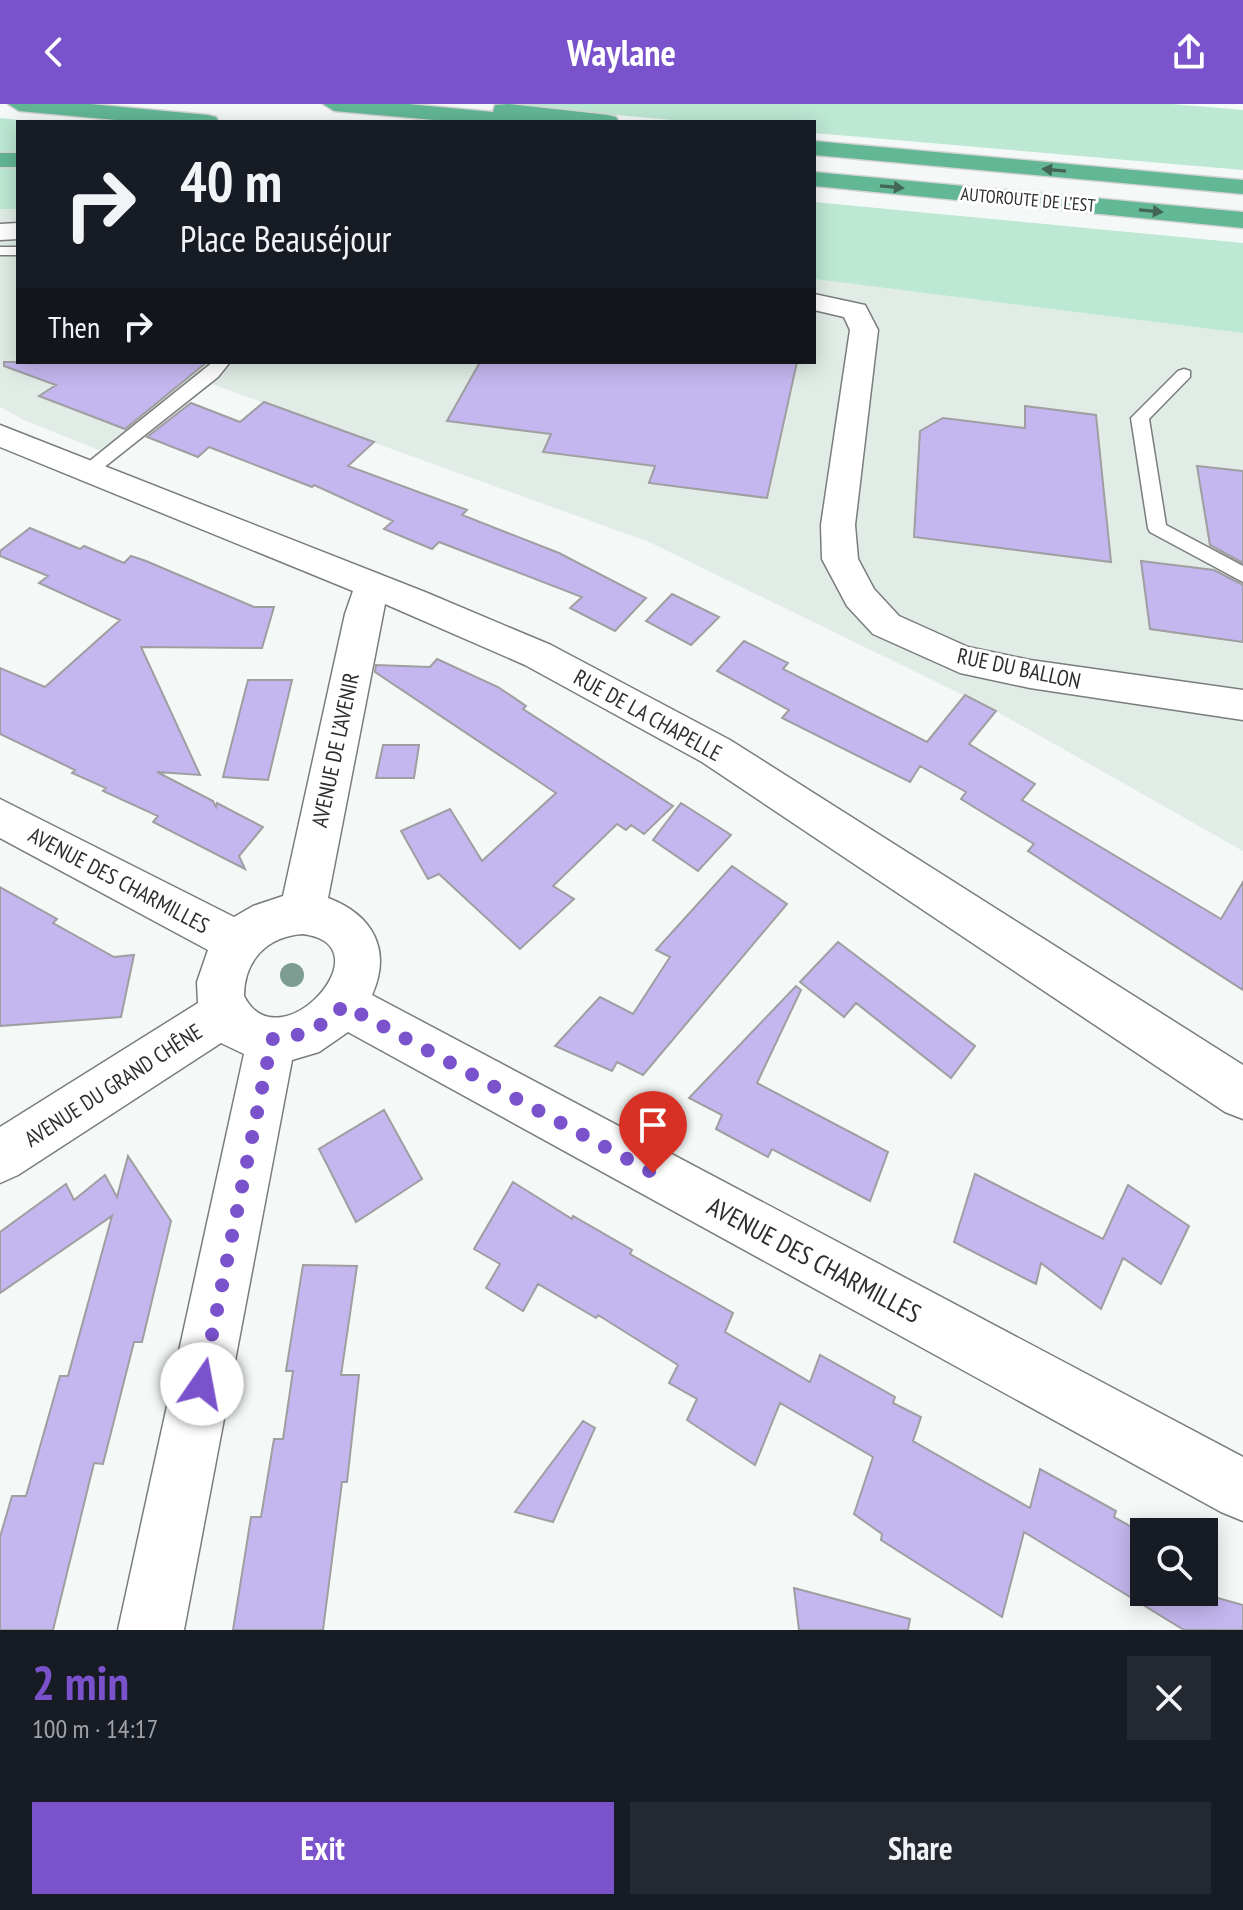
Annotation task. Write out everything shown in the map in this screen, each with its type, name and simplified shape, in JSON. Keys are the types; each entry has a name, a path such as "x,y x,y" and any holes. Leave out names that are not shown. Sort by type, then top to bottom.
{"highway":[{"path":"19,104 187,120"},
{"path":"334,104 510,120"},
{"path":"440,104 589,120"},
{"name":"AUTOROUTE DE L’EST","path":"816,148 1243,187"},
{"name":"AUTOROUTE DE L’EST","path":"816,179 1243,220"}],"street":[{"name":"RUE DU BALLON","path":"816,302 855,311 864,330 838,525 840,559 860,597 886,625 960,659 1030,674 1243,705"},
{"name":"RUE DE LA CHAPELLE","path":"0,435 538,655 716,751 1243,1094"},
{"name":"AVENUE DE L’AVENIR","path":"302,914 363,614 373,587"},
{"name":"AVENUE DES CHARMILLES","path":"0,817 237,942"},
{"path":"302,914 327,918 343,929 355,945 359,964 355,985 344,1005 312,1031 292,1038 249,1026 219,996 220,978 226,959 237,942 269,920 302,914"},
{"name":"AVENUE DES CHARMILLES","path":"344,1005 1243,1490"},
{"path":"151,1630 249,1026"},
{"name":"AVENUE DU GRAND CHÊNE","path":"0,1157 249,1026"}],"lane":[{"path":"87,472 212,374 220,364"},
{"path":"1184,374 1140,418 1157,528 1243,575"}],"shaded area":[{"path":"0,209 16,209 16,364 816,364 816,279 1243,333 1243,851 996,711 649,542 212,384 116,457 24,420 0,407"}],"green space":[{"path":"495,104 1171,104 1243,110 1243,170 816,133 816,120 673,120"},
{"path":"0,118 20,120 16,120 16,153 0,154"},
{"path":"16,166 16,209 0,209 0,167"},
{"path":"816,202 1243,243 1243,333 816,279"}],"building":[{"path":"4,362 205,364 125,429 39,396 56,385 4,366"},
{"path":"479,364 797,364 767,498 649,483 655,466 543,452 551,434 447,421"},
{"path":"264,402 374,442 348,466 467,510 462,515 559,553 646,598 615,631 570,608 582,597 439,542 432,549 384,529 393,521 314,485 312,487 209,447 198,457 147,437 191,403 240,422"},
{"path":"1025,406 1096,415 1111,562 914,537 920,431 943,418 1025,428"},
{"path":"1197,466 1243,471 1243,563 1210,545"},
{"path":"30,528 124,563 131,556 146,561 254,607 274,607 262,648 141,647 200,775 157,772 213,801 216,807 217,803 263,827 239,856 245,869 153,822 158,816 103,791 106,788 72,773 75,770 0,734 0,668 45,687 120,620 39,583 48,576 0,556 0,551"},
{"path":"1141,561 1214,570 1243,585 1243,642 1150,629"},
{"path":"672,594 719,617 691,645 646,621"},
{"path":"744,641 788,663 783,669 927,742 965,695 996,711 969,744 1035,784 1022,800 1221,919 1243,882 1243,990 1028,851 1034,844 961,799 966,792 920,766 910,782 782,718 789,710 717,671"},
{"path":"437,659 498,687 526,706 523,709 673,806 644,834 631,825 626,830 617,824 553,886 574,899 520,949 439,874 428,879 401,831 450,809 482,861 556,793 375,672 376,665 430,667"},
{"path":"248,680 292,680 268,780 223,777"},
{"path":"383,745 419,745 414,778 376,778"},
{"path":"681,803 731,835 698,871 653,840"},
{"path":"732,866 787,904 643,1075 617,1062 612,1071 555,1046 600,997 633,1014 670,957 656,950"},
{"path":"0,887 57,919 53,923 114,957 134,955 121,1017 0,1026"},
{"path":"838,942 975,1046 951,1078 856,1003 844,1017 800,982"},
{"path":"796,986 801,990 757,1083 888,1152 870,1201 772,1149 768,1157 716,1129 722,1115 689,1098"},
{"path":"384,1110 422,1179 356,1222 319,1149"},
{"path":"128,1156 171,1221 142,1342 134,1342 103,1464 94,1463 53,1630 0,1630 0,1537 12,1496 26,1496 60,1376 68,1376 112,1216 0,1293 0,1232 66,1184 74,1200 105,1175 117,1197"},
{"path":"975,1174 1103,1239 1128,1185 1189,1226 1161,1284 1123,1258 1101,1309 1041,1263 1036,1284 954,1242"},
{"path":"513,1182 572,1219 573,1216 632,1250 630,1254 733,1313 725,1332 810,1382 820,1355 895,1397 893,1403 921,1417 913,1441 1030,1508 1040,1469 1116,1511 1114,1517 1130,1526 1130,1597 1024,1532 1002,1617 881,1540 882,1534 854,1514 873,1457 780,1403 755,1465 687,1420 697,1399 669,1383 678,1365 598,1315 596,1318 538,1284 523,1311 486,1288 500,1264 474,1249"},
{"path":"303,1265 357,1266 341,1375 359,1375 347,1482 342,1482 323,1630 233,1630 251,1517 261,1517 274,1439 283,1439 293,1371 286,1371"},
{"path":"583,1421 595,1428 553,1522 515,1512"},
{"path":"794,1588 910,1619 908,1630 799,1630"},
{"path":"1218,1598 1243,1605 1243,1630 1184,1630 1145,1606 1218,1606"}],"route":[{"path":"202,1384 272,1039 292,1038 312,1031 344,1005 653,1173"}]}
